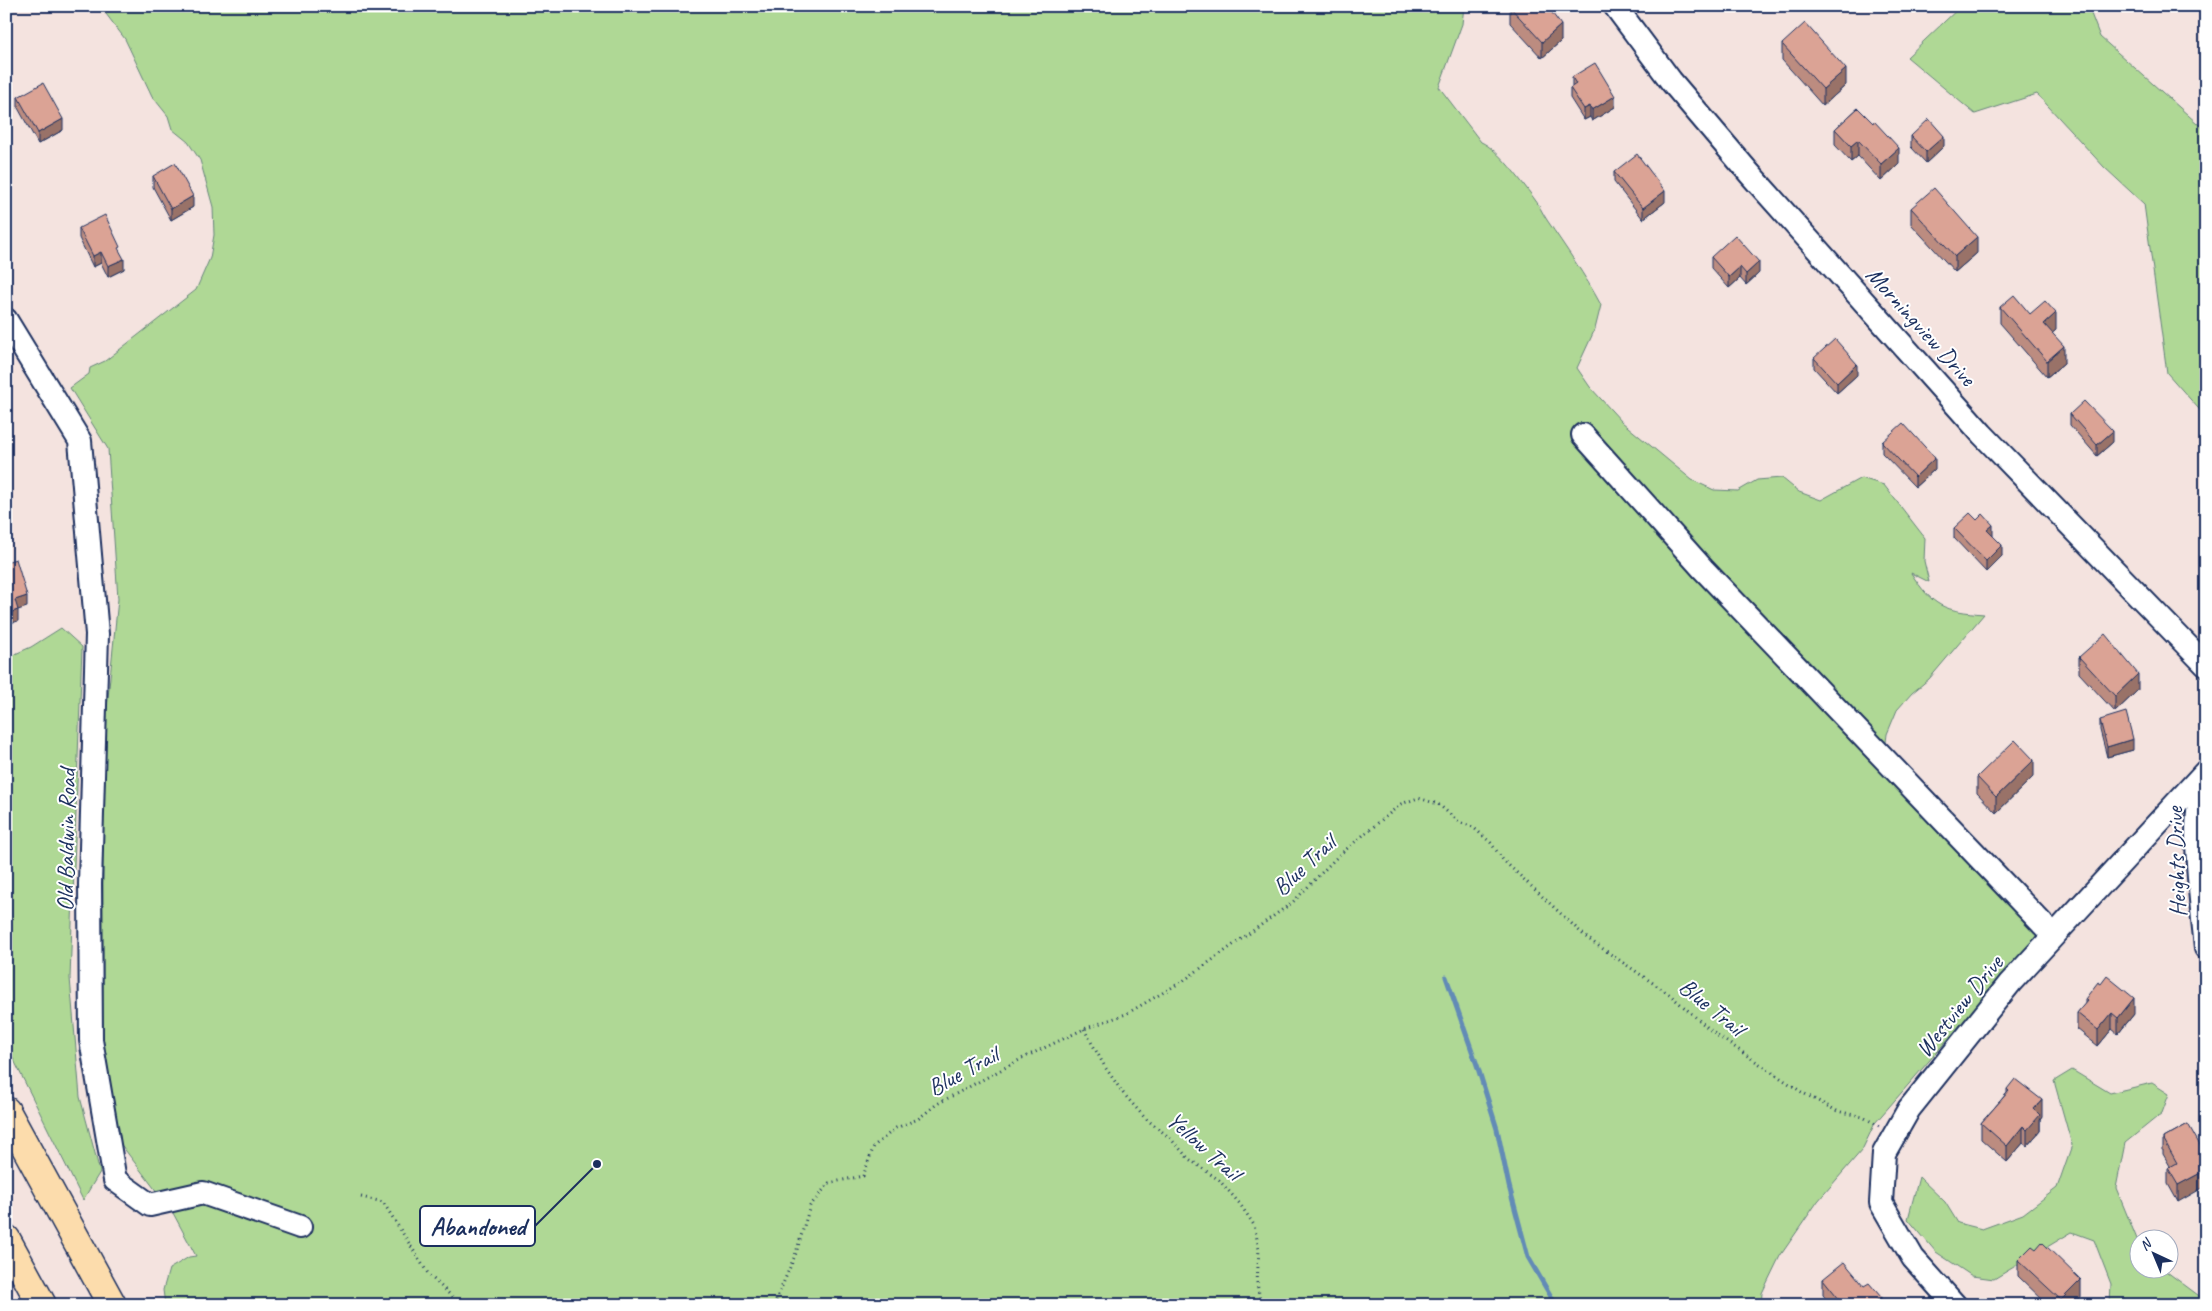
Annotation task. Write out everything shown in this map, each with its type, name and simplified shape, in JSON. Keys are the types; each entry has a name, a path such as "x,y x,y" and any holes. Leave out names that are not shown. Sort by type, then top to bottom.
{"highway":[{"path":"6,1111 112,1305"},
{"path":"6,1239 42,1305"}],"street":[{"name":"Morningview Drive","path":"1615,6 1671,81 1750,174 1969,419 2206,665"},
{"name":"Old Baldwin Road","path":"6,320 80,441 97,634 90,884 91,1040 115,1180 150,1205 203,1193 300,1227"},
{"path":"1583,435 1703,569 2054,936"},
{"name":"Westview Drive","path":"1955,1305 1913,1258 1881,1203 1884,1154 1909,1109 2010,983 2206,771"},
{"name":"Heights Drive","path":"2206,776 2202,784 2196,828 2206,948"}],"path":[{"name":"Blue Trail","path":"774,1305 796,1253 810,1206 828,1184 863,1176 874,1146 896,1128 918,1119 937,1104 1025,1057 1084,1029 1126,1014 1183,981 1242,941 1293,902 1338,856 1401,804 1418,798 1438,804 1459,822 1473,827 1491,843 1503,860 1587,938 1670,994 1715,1034 1802,1093 1837,1111 1863,1118 1894,1136"},
{"name":"Yellow Trail","path":"1084,1029 1105,1068 1123,1093 1145,1118 1170,1138 1189,1159 1219,1180 1254,1224 1259,1249 1257,1283 1261,1305"},
{"path":"361,1197 383,1202 429,1275 461,1305"}],"green space":[{"path":"100,6 1464,6 1462,24 1439,87 1481,142 1495,151 1535,200 1601,305 1595,329 1577,368 1590,387 1622,422 1692,480 1714,490 1738,491 1757,480 1782,478 1799,492 1821,500 1861,478 1884,485 1925,538 1924,561 1929,582 1911,573 1919,584 1933,600 1949,609 1984,614 1929,679 1912,693 1897,710 1887,734 1884,759 2043,930 1875,1123 1862,1150 1818,1201 1780,1256 1762,1293 1761,1305 165,1305 163,1290 169,1269 189,1257 196,1256 173,1213 113,1134 103,1069 103,747 118,599 108,449 70,388 89,374 90,368 105,361 196,290 210,258 214,235 213,207 200,160 188,142 172,129 168,116 152,96 125,39"},
{"path":"1961,6 2088,6 2100,37 2206,131 2206,417 2167,373 2144,204 2104,167 2037,94 1975,114 1907,57"},
{"path":"61,628 82,647 70,978 80,1097 100,1172 83,1200 6,1044 6,658 31,647"},
{"path":"2072,1070 2110,1093 2152,1083 2169,1094 2162,1113 2125,1143 2116,1188 2132,1228 2130,1228 2130,1278 2175,1278 2206,1301 2206,1305 2110,1305 2111,1284 2094,1240 2072,1232 1994,1279 1972,1276 1936,1252 1908,1219 1919,1177 1945,1202 1958,1223 1982,1229 2023,1214 2057,1188 2072,1145 2054,1081"}],"building":[{"path":"1511,6 1547,6 1561,25 1542,42"},
{"path":"1805,23 1846,69 1823,89 1782,44"},
{"path":"1595,63 1615,96 1592,110 1590,106 1584,109 1570,88 1576,84 1572,77"},
{"path":"43,83 63,119 38,133 18,97"},
{"path":"1858,108 1873,123 1874,121 1899,148 1881,164 1858,140 1851,146 1835,129"},
{"path":"1929,119 1944,136 1926,152 1911,136"},
{"path":"1637,154 1665,191 1643,208 1614,172"},
{"path":"175,163 193,196 171,209 153,176"},
{"path":"1934,188 1977,237 1955,256 1911,208"},
{"path":"105,215 124,259 108,266 101,252 93,256 79,228"},
{"path":"1735,235 1759,262 1746,274 1740,267 1729,277 1711,257"},
{"path":"2014,295 2030,314 2045,301 2056,313 2044,324 2064,346 2047,361 2000,307"},
{"path":"1835,339 1857,364 1837,383 1814,358"},
{"path":"2084,401 2113,431 2097,445 2070,414"},
{"path":"1903,423 1935,458 1915,477 1882,442"},
{"path":"1970,513 1977,520 1983,514 1993,525 1987,530 2002,545 1986,561 1954,528"},
{"path":"16,559 27,596 15,600 18,610 6,614 6,562"},
{"path":"2105,634 2138,674 2115,696 2079,657"},
{"path":"2126,712 2133,739 2107,747 2100,720"},
{"path":"2015,740 2034,760 1996,797 1977,777"},
{"path":"2107,976 2134,998 2118,1018 2112,1013 2098,1030 2077,1013 2087,1001 2085,999 2098,982 2101,984"},
{"path":"2015,1079 2042,1100 2034,1109 2040,1115 2027,1130 2023,1126 2007,1146 1981,1123 2009,1091 2007,1089"},
{"path":"2188,1124 2206,1156 2206,1170 2178,1185 2168,1168 2177,1163 2163,1138"},
{"path":"2042,1242 2081,1280 2061,1300 2018,1260 2032,1246 2036,1249"},
{"path":"1844,1262 1864,1286 1869,1283 1881,1297 1871,1305 1833,1305 1840,1300 1823,1279"}],"waterway":[{"path":"1446,977 1497,1129 1509,1186 1528,1257 1556,1305"}],"place":[{"name":"Abandoned","path":"597,1164"}]}
